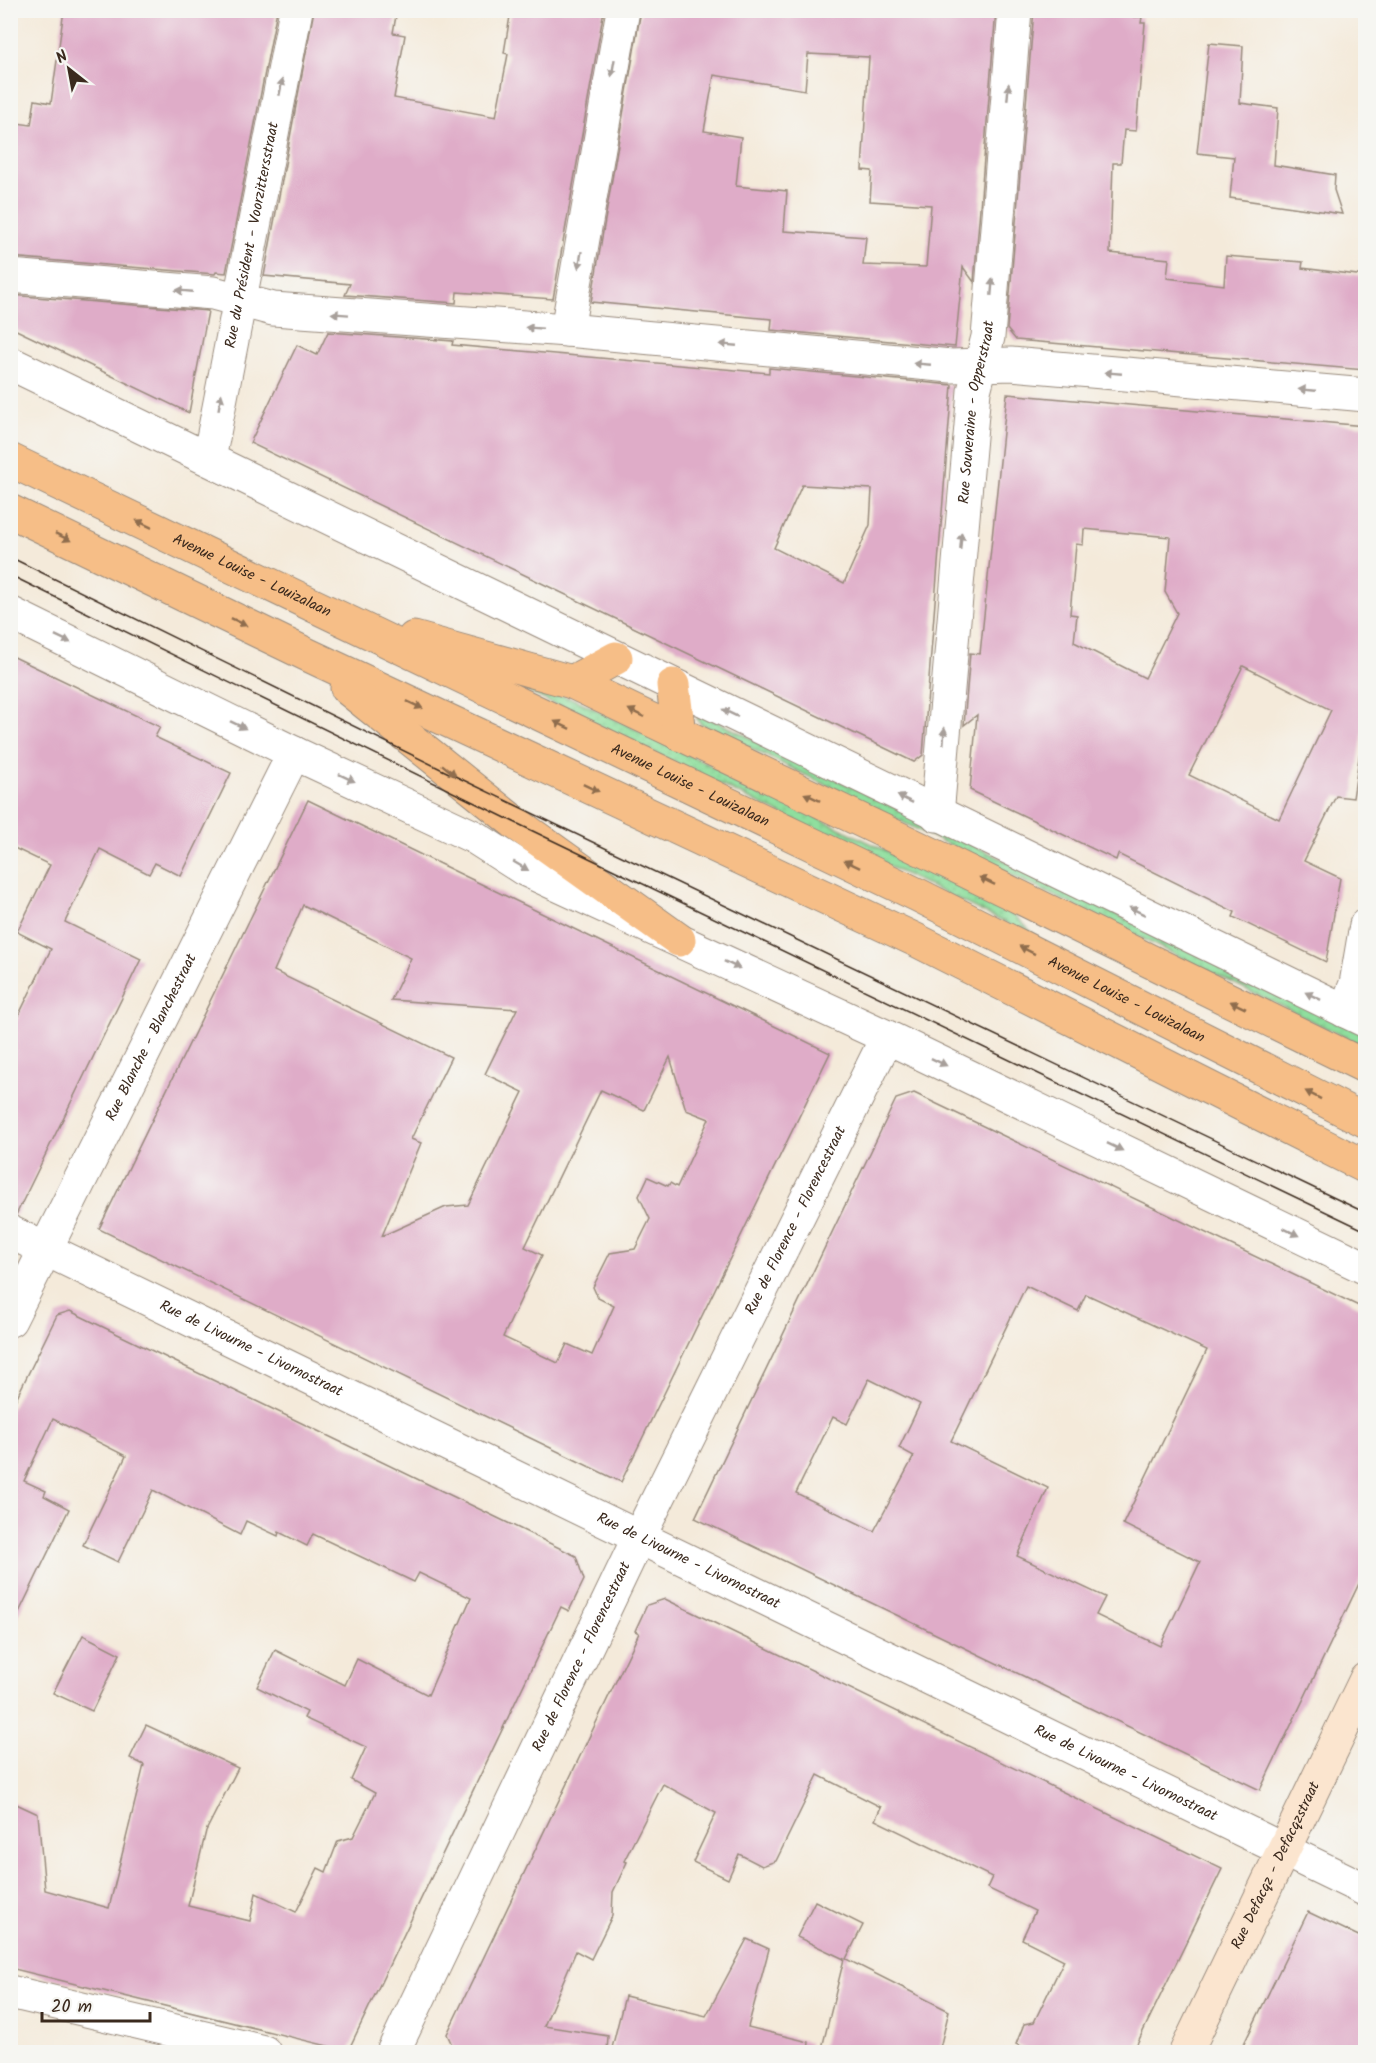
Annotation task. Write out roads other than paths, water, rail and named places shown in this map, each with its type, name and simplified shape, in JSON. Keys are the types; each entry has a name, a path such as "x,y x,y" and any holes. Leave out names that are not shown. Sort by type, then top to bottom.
{"highway":[{"name":"Avenue Louise - Louizalaan","path":"15,460 329,614 918,895 1365,1122"},
{"path":"11,511 306,654 916,940 1365,1167"},
{"path":"329,614 572,682 959,867 1365,1068"},
{"path":"306,654 514,822 679,940"},
{"path":"572,682 616,658"},
{"path":"673,685 679,734"}],"street":[{"name":"Rue du Président - Voorzittersstraat","path":"209,459 296,10"},
{"path":"567,330 623,10"},
{"name":"Rue Souveraine - Opperstraat","path":"937,815 974,391 988,337 1015,10"},
{"path":"10,276 213,293 273,309 567,330 951,366 1011,364 1365,395"},
{"path":"10,363 1355,1016 1356,984 1365,925"},
{"path":"10,613 294,753 474,837 524,869 887,1037 1365,1268"},
{"name":"Rue Blanche - Blanchestraat","path":"10,1320 294,753"},
{"name":"Rue de Florence - Florencestraat","path":"393,2052 639,1537 887,1037"},
{"name":"Rue de Livourne - Livornostraat","path":"10,1232 1365,1890"},
{"name":"Rue Defacqz - Defacqzstraat","path":"1186,2052 1365,1679"},
{"path":"10,1992 264,2052"}],"tram line":[{"path":"10,557 457,777 1366,1213"},
{"path":"10,575 514,822 1366,1231"}]}
